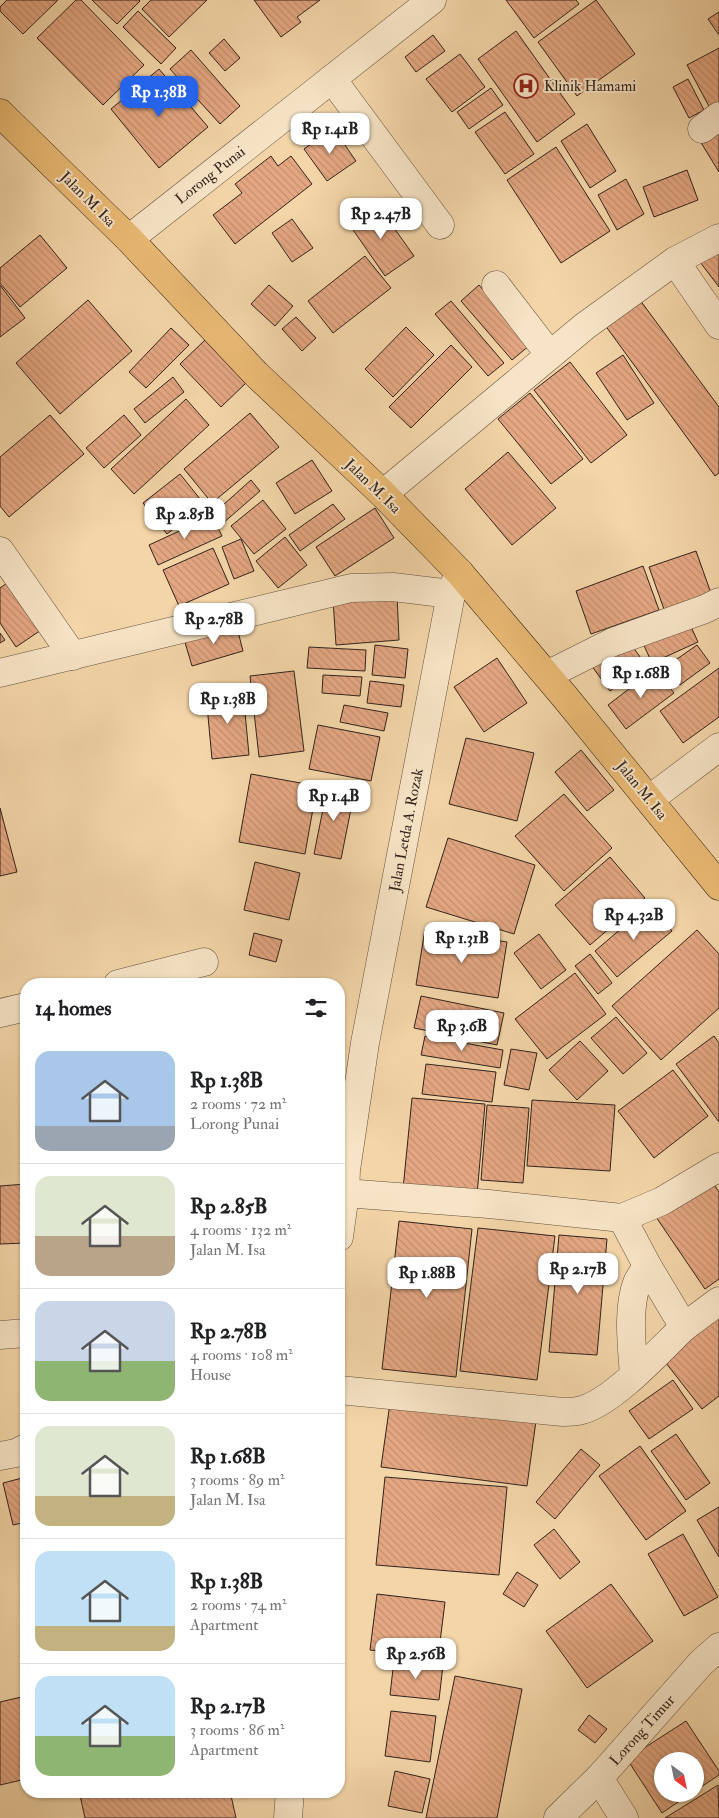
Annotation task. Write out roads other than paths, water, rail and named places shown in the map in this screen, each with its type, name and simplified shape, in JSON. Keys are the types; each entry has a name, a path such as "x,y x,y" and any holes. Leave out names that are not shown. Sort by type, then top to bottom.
{"main road":[{"name":"Jalan M. Isa","path":"0,113 128,239 256,374 382,494 455,583 547,675 719,886"}],"street":[{"name":"Lorong Punai","path":"128,239 432,0"},
{"path":"332,79 440,225"},
{"path":"382,494 584,326 675,262 719,238"},
{"path":"675,262 719,325"},
{"path":"496,285 550,355"},
{"path":"0,550 73,656"},
{"path":"0,673 351,588 455,583"},
{"name":"Jalan Letda A. Rozak","path":"345,1165 365,1043 455,583"},
{"path":"547,675 613,642 705,609 719,602"},
{"path":"650,799 719,747"},
{"path":"141,978 204,962"},
{"path":"0,1013 20,1008"},
{"path":"345,1177 489,1204 622,1218 662,1201 719,1167"},
{"path":"622,1218 648,1267 684,1327"},
{"path":"634,1375 631,1332 633,1302 637,1282 648,1267"},
{"path":"345,1391 563,1412 582,1410 599,1403 613,1393 684,1327 719,1301"},
{"path":"0,1335 20,1333"},
{"path":"0,1456 20,1450"},
{"name":"Lorong Timur","path":"624,1818 599,1778 702,1663 719,1647"},
{"path":"558,1818 599,1778"},
{"path":"288,1818 289,1798"}],"place":[{"name":"Klinik Hamami","path":"526,86"}]}
